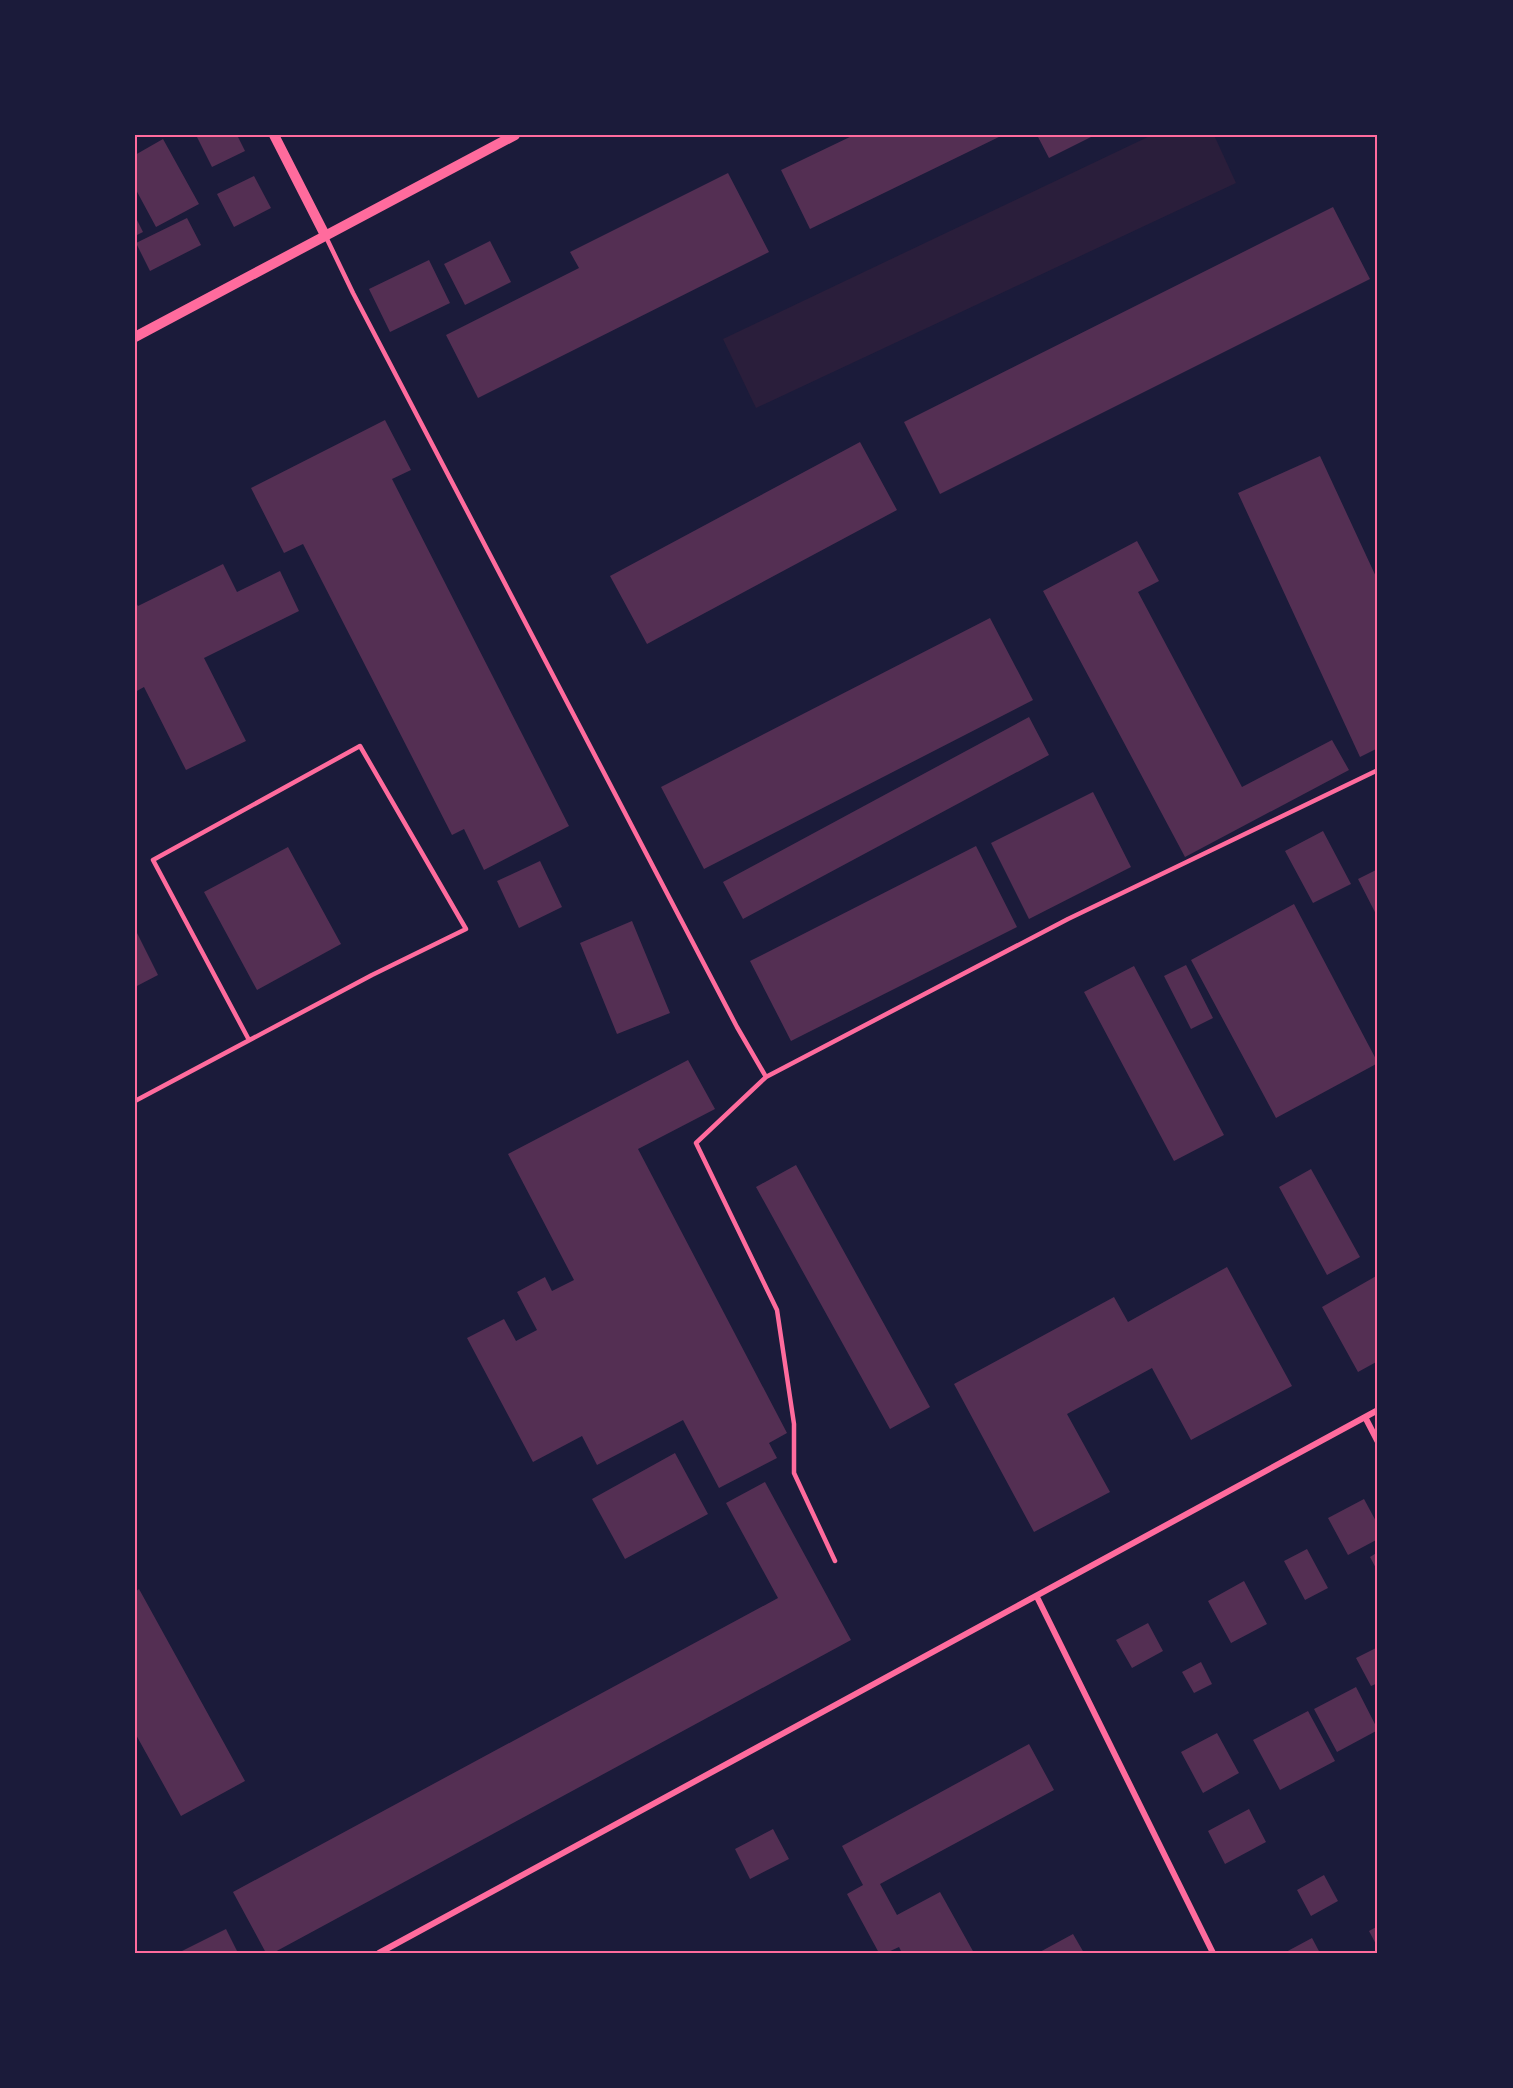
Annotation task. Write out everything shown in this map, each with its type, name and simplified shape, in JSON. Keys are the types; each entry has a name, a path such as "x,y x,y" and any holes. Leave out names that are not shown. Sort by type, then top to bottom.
{"street":[{"path":"274,135 325,235"},
{"path":"135,337 514,135"},
{"path":"379,1953 1378,1410"},
{"path":"1365,1417 1378,1443"},
{"path":"1036,1597 1213,1953"}],"lane":[{"path":"325,235 353,293 737,1027 766,1077"},
{"path":"135,1101 466,929 360,746 153,860 249,1040"},
{"path":"836,1561 794,1473 794,1424 777,1310 696,1143 766,1077 1068,919 1378,770"}],"shaded area":[{"path":"1152,135 1214,135 1236,183 756,408 723,339"}],"building":[{"path":"196,135 237,135 245,151 212,167"},
{"path":"854,135 1003,135 810,229 781,170"},
{"path":"1037,135 1095,135 1049,158"},
{"path":"163,139 199,204 156,227 135,188 135,155"},
{"path":"728,173 769,252 478,398 446,335 579,268 570,252"},
{"path":"254,176 271,208 234,227 217,194"},
{"path":"1333,207 1370,279 940,494 904,422"},
{"path":"135,216 143,232 135,236"},
{"path":"187,218 201,245 150,271 136,243"},
{"path":"490,241 511,282 465,305 444,264"},
{"path":"429,260 450,303 390,332 369,289"},
{"path":"385,420 411,470 392,479 569,826 484,870 464,829 452,835 303,544 284,553 251,488"},
{"path":"860,442 897,510 647,644 610,576"},
{"path":"1320,456 1378,581 1378,748 1360,757 1238,493"},
{"path":"1137,541 1159,581 1138,592 1242,787 1332,740 1349,770 1185,857 1043,591"},
{"path":"223,564 237,592 280,571 299,611 204,658 246,741 186,770 144,687 135,692 135,601 138,606"},
{"path":"990,618 1033,700 704,869 661,787"},
{"path":"1029,717 1049,755 743,919 723,882"},
{"path":"1093,792 1131,867 1029,919 991,843"},
{"path":"1323,831 1351,884 1313,903 1285,851"},
{"path":"976,846 1017,927 791,1041 750,961"},
{"path":"288,847 341,944 257,990 204,892"},
{"path":"540,861 562,907 519,928 497,881"},
{"path":"1378,869 1378,918 1358,879"},
{"path":"1294,904 1378,1063 1276,1118 1191,960"},
{"path":"632,921 670,1013 617,1034 580,943"},
{"path":"135,929 158,975 135,987"},
{"path":"1186,965 1213,1018 1191,1029 1164,976"},
{"path":"1134,966 1224,1135 1174,1161 1084,992"},
{"path":"688,1060 715,1109 638,1149 787,1433 769,1443 777,1458 719,1488 683,1420 597,1465 582,1436 533,1462 467,1338 504,1319 516,1341 537,1330 517,1292 545,1277 552,1291 574,1280 508,1154"},
{"path":"796,1165 930,1407 890,1429 756,1187"},
{"path":"1311,1169 1360,1257 1327,1275 1279,1187"},
{"path":"1227,1267 1292,1386 1191,1440 1152,1368 1067,1414 1110,1492 1034,1532 954,1384 1114,1297 1128,1322"},
{"path":"1378,1275 1378,1361 1358,1372 1322,1307"},
{"path":"675,1453 708,1514 625,1559 592,1499"},
{"path":"765,1482 851,1640 273,1953 266,1953 233,1892 778,1598 726,1503"},
{"path":"1364,1499 1378,1525 1378,1539 1348,1555 1328,1518"},
{"path":"1307,1549 1328,1588 1305,1600 1284,1561"},
{"path":"1378,1552 1378,1572 1370,1557"},
{"path":"1244,1581 1267,1624 1231,1643 1208,1601"},
{"path":"139,1589 245,1781 181,1816 135,1733 135,1592"},
{"path":"1148,1623 1163,1651 1132,1668 1116,1640"},
{"path":"1378,1647 1378,1683 1371,1686 1356,1658"},
{"path":"1201,1662 1212,1684 1194,1693 1182,1672"},
{"path":"1356,1687 1378,1730 1337,1752 1314,1709"},
{"path":"1308,1711 1335,1761 1280,1790 1253,1740"},
{"path":"1217,1733 1239,1773 1203,1793 1181,1752"},
{"path":"1029,1744 1054,1790 880,1884 897,1915 940,1892 974,1953 902,1953 899,1947 886,1953 879,1953 847,1894 863,1885 842,1846"},
{"path":"1249,1809 1266,1842 1225,1864 1208,1831"},
{"path":"773,1829 789,1859 750,1879 735,1849"},
{"path":"1324,1875 1338,1901 1311,1916 1297,1890"},
{"path":"1378,1926 1378,1948 1369,1931"},
{"path":"226,1929 238,1953 178,1953"},
{"path":"1073,1934 1084,1953 1038,1953"},
{"path":"1312,1938 1320,1953 1284,1953"}]}
